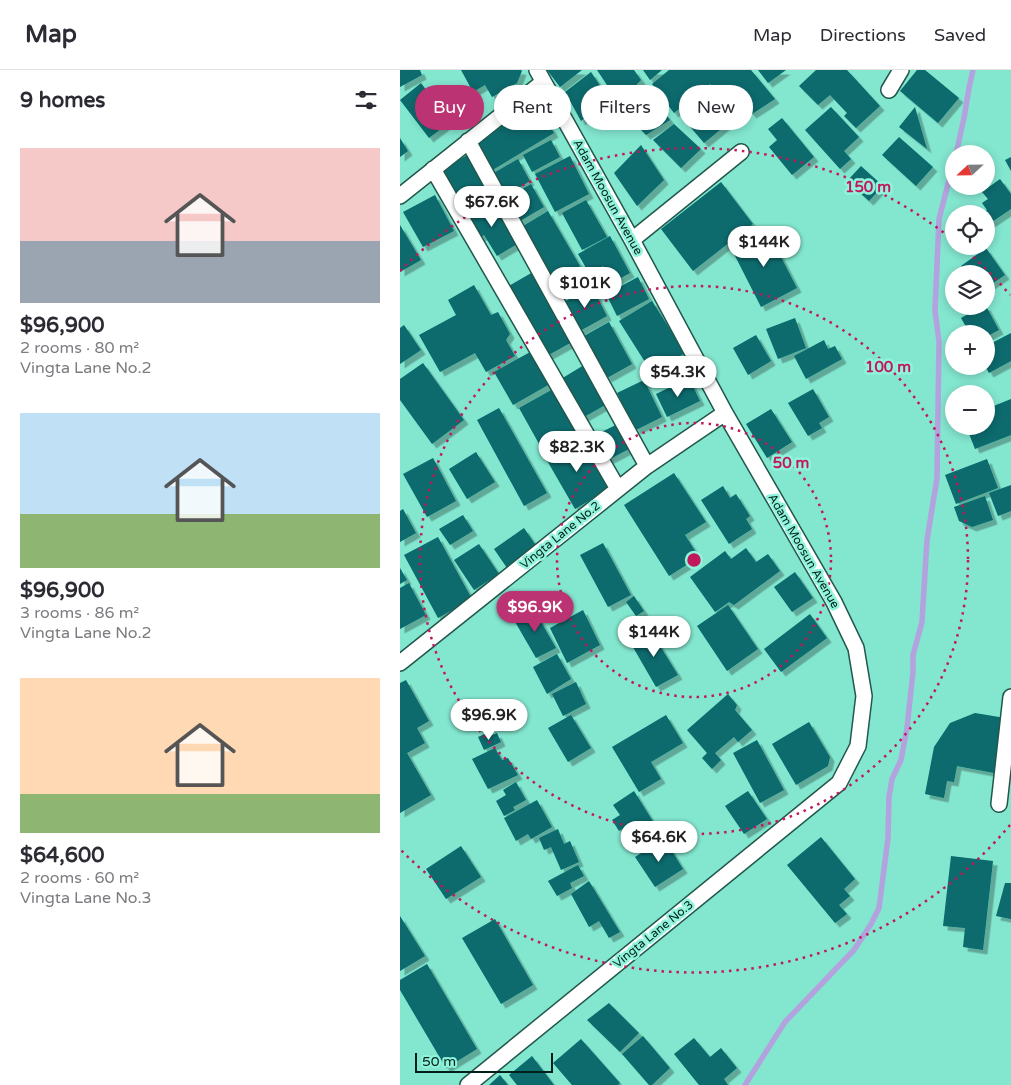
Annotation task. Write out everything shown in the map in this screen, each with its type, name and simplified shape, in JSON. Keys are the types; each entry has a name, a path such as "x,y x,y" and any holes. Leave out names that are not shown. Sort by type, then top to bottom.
{"street":[{"path":"889,90 901,70"},
{"path":"400,196 468,141 540,76"},
{"name":"Adam Moosun Avenue","path":"540,76 632,240 725,413 834,602 856,648 864,696 858,746 839,783"},
{"path":"468,141 647,466"},
{"path":"632,240 741,152"},
{"path":"433,169 618,489"},
{"name":"Vingta Lane No.2","path":"400,663 647,466 725,413"},
{"path":"999,804 1011,697"},
{"name":"Vingta Lane No.3","path":"468,1085 839,783"}],"building":[{"path":"400,70 420,70 422,75 400,87"},
{"path":"461,70 522,71 517,83 513,85 494,85 494,96 492,97 485,85 469,85"},
{"path":"547,70 582,70 563,85 558,85"},
{"path":"597,70 634,70 641,80 636,85 607,85"},
{"path":"643,70 662,70 650,80"},
{"path":"669,70 751,70 775,99 753,113 753,85 679,85 679,109 674,113 669,106 669,85 652,84"},
{"path":"758,70 786,70 768,83"},
{"path":"816,70 847,70 880,106 856,128 844,116 847,113 830,95 818,105 799,86"},
{"path":"917,70 925,70 959,98 938,123 900,91"},
{"path":"591,72 600,85 581,85 581,121 571,103 571,87"},
{"path":"415,88 415,120 400,100"},
{"path":"831,107 859,137 844,151 851,159 840,169 805,130"},
{"path":"915,107 927,149 899,127"},
{"path":"782,118 814,157 792,175 769,147 777,140 768,129"},
{"path":"674,124 701,149 681,168 653,140 666,130 669,130"},
{"path":"423,130 440,130 429,138"},
{"path":"495,130 552,130 554,133 491,171 476,142"},
{"path":"641,130 654,130 646,135"},
{"path":"693,130 720,130 704,143"},
{"path":"899,137 933,167 916,186 882,155"},
{"path":"400,138 408,151 400,157"},
{"path":"551,140 560,157 532,172 523,155"},
{"path":"641,145 664,180 637,206 614,173"},
{"path":"470,153 492,189 462,206 441,171"},
{"path":"570,156 589,194 555,212 535,174"},
{"path":"1011,157 1011,171 1005,160"},
{"path":"518,159 530,181 505,196 492,174"},
{"path":"861,166 883,186 869,201 847,181"},
{"path":"1000,179 1011,194 1011,209 995,220 995,205 983,205 982,203 988,199 985,195 995,195 995,183"},
{"path":"721,182 753,224 693,271 661,229"},
{"path":"531,184 544,207 520,221 507,198"},
{"path":"435,195 454,231 423,247 403,212"},
{"path":"586,200 607,237 582,250 562,213"},
{"path":"493,201 519,243 497,256 484,235 476,240 463,219"},
{"path":"548,211 580,266 555,281 523,226"},
{"path":"400,225 421,260 400,272"},
{"path":"767,230 797,288 761,307 731,248"},
{"path":"610,236 630,273 612,283 603,266 589,273 578,254"},
{"path":"976,255 991,255 1005,275 995,282 995,265 962,265"},
{"path":"533,272 572,342 545,357 507,287"},
{"path":"638,277 649,299 617,316 606,294"},
{"path":"474,285 491,315 498,312 510,334 506,340 515,356 486,372 475,353 440,372 419,335 456,315 448,300"},
{"path":"592,287 607,316 578,332 562,303"},
{"path":"652,301 685,353 652,373 619,321"},
{"path":"966,315 991,315 999,330 995,332 995,325 965,325 961,318"},
{"path":"795,318 806,348 778,359 766,329"},
{"path":"609,322 632,364 607,378 584,336"},
{"path":"404,325 421,350 400,364 400,328"},
{"path":"1011,333 1011,361 995,370 995,341"},
{"path":"756,335 771,361 748,375 733,348"},
{"path":"824,340 828,349 835,346 842,359 806,379 794,356"},
{"path":"532,351 550,384 513,405 494,372"},
{"path":"423,363 464,420 432,444 400,400 400,379"},
{"path":"584,365 607,404 584,417 561,379"},
{"path":"689,378 700,401 667,417 656,394"},
{"path":"644,380 662,417 636,430 617,393"},
{"path":"553,389 578,431 543,451 519,408"},
{"path":"813,389 829,417 819,423 822,428 808,436 788,403"},
{"path":"1011,399 1011,435 975,449 970,435 995,435 995,405"},
{"path":"499,408 547,493 524,506 477,420"},
{"path":"771,409 792,442 767,458 746,424"},
{"path":"618,424 631,448 606,461 593,436"},
{"path":"579,437 609,489 575,509 545,457"},
{"path":"476,452 495,482 467,499 449,469"},
{"path":"433,458 456,501 427,517 403,474"},
{"path":"987,459 998,488 956,504 945,475"},
{"path":"674,473 706,522 685,535 699,557 669,576 624,505"},
{"path":"1011,485 1011,511 998,516 989,493"},
{"path":"723,486 730,498 736,494 750,516 746,519 752,529 729,544 701,500"},
{"path":"985,496 993,520 972,527 959,521 954,507"},
{"path":"403,509 416,533 400,542 400,511"},
{"path":"463,515 473,531 450,545 439,529"},
{"path":"524,528 537,547 507,568 494,549"},
{"path":"438,537 472,599 438,618 404,555"},
{"path":"603,543 631,595 608,607 580,555"},
{"path":"479,544 499,574 474,590 454,560"},
{"path":"746,548 756,562 768,554 780,571 734,605 729,602 715,612 690,577 725,551 731,559"},
{"path":"400,568 407,580 400,584"},
{"path":"795,572 813,598 792,612 774,587"},
{"path":"409,583 426,615 400,629 400,588"},
{"path":"634,596 644,611 636,616 626,602"},
{"path":"728,605 758,649 727,671 697,626"},
{"path":"533,608 556,648 536,658 514,620"},
{"path":"583,610 600,645 567,663 550,628"},
{"path":"810,614 827,638 781,672 764,649"},
{"path":"649,628 678,675 656,687 630,642"},
{"path":"557,654 571,679 547,694 533,667"},
{"path":"406,680 429,721 417,728 425,743 407,753 431,795 400,813 400,683"},
{"path":"576,682 586,704 563,716 552,694"},
{"path":"728,694 737,705 735,710 752,730 738,742 734,737 715,753 721,760 712,769 702,758 707,753 687,730"},
{"path":"975,713 1005,718 994,773 957,766 954,782 947,781 944,798 925,794 934,747 950,723"},
{"path":"571,715 591,748 568,762 548,728"},
{"path":"666,715 683,743 651,762 661,779 639,792 612,747"},
{"path":"809,722 830,757 828,766 796,785 772,744"},
{"path":"487,733 490,736 497,733 501,742 484,750 478,737"},
{"path":"757,740 784,790 760,803 733,753"},
{"path":"495,748 502,760 508,758 518,775 488,789 472,759"},
{"path":"516,782 526,800 513,807 515,810 504,816 496,801 506,795 503,790"},
{"path":"634,791 659,831 637,846 625,827 619,831 612,820 620,815 613,805"},
{"path":"748,791 767,819 744,834 725,806"},
{"path":"537,800 552,827 531,839 528,834 516,841 504,818"},
{"path":"558,829 564,844 570,841 579,862 561,870 551,847 544,850 539,838"},
{"path":"821,837 855,879 844,889 850,896 839,905 847,914 835,923 787,865"},
{"path":"664,838 683,869 655,887 635,857"},
{"path":"461,846 481,877 446,899 426,869"},
{"path":"951,856 993,861 983,950 963,947 965,928 943,926"},
{"path":"578,865 584,876 570,883 572,888 557,896 548,881"},
{"path":"589,881 620,932 609,938 599,921 589,927 571,894"},
{"path":"1005,883 1011,883 1011,919 996,916"},
{"path":"400,916 425,956 400,971"},
{"path":"495,919 533,985 501,1004 462,938"},
{"path":"427,964 477,1049 446,1068 400,990 400,980"},
{"path":"609,1003 639,1033 620,1052 587,1020"},
{"path":"643,1036 670,1068 652,1085 649,1085 622,1054"},
{"path":"694,1038 710,1057 721,1048 737,1068 724,1079 728,1085 699,1085 674,1054"},
{"path":"581,1039 620,1083 618,1085 572,1085 553,1063"},
{"path":"532,1056 554,1085 517,1085 509,1075"},
{"path":"500,1075 508,1085 489,1085"}],"waterway":[{"path":"958,145 973,70"},
{"path":"745,1085 785,1022 854,950 879,908 888,838 889,797 892,779 901,760 907,728 913,655 922,622 927,540 937,478 939,341 935,311 939,219 945,195"}]}
